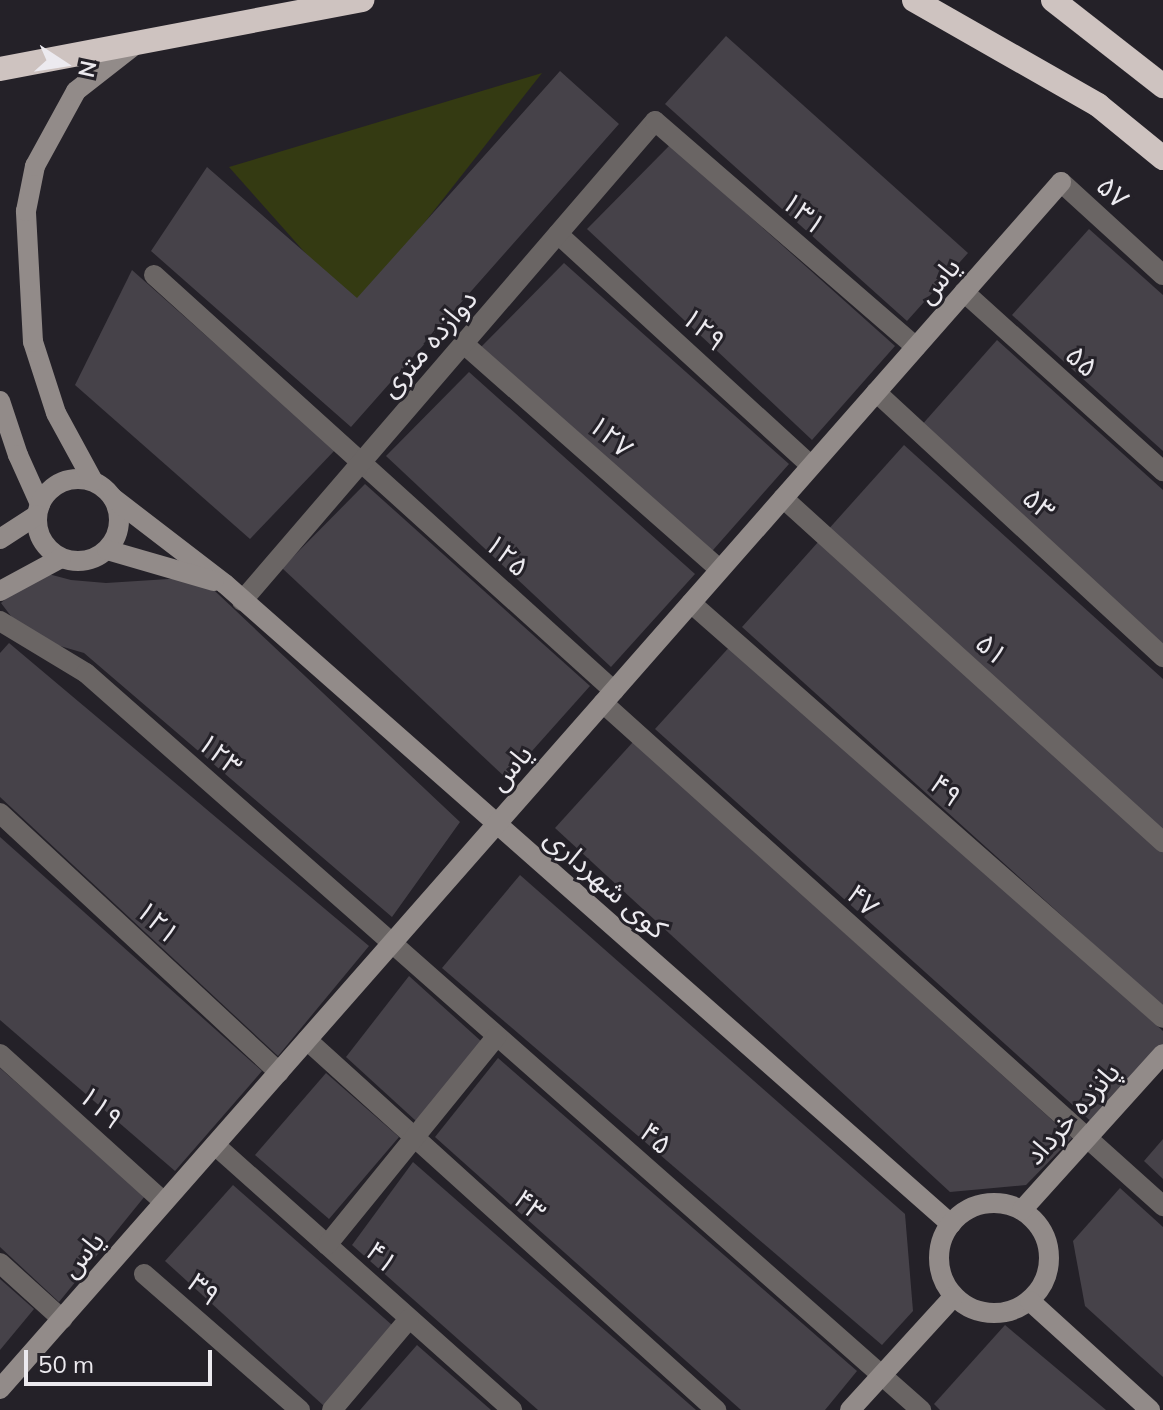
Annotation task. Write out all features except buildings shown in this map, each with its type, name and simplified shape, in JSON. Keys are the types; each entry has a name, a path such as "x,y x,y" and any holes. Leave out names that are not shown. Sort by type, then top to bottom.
{"highway":[{"path":"0,69 363,0"},
{"path":"914,0 1098,105 1163,158"},
{"path":"1053,0 1163,86"}],"street":[{"path":"0,401 39,510 42,541 61,558 85,561 107,550 114,541 119,519 113,498 93,481 56,413 33,342 26,211 35,166 76,91 141,40"},
{"name":"دوازده متری","path":"242,601 655,121"},
{"name":"۱۳۱","path":"655,121 916,347"},
{"name":"یاس","path":"0,1389 1061,182"},
{"name":"۵۷","path":"1061,182 1163,275"},
{"name":"۱۲۹","path":"558,234 811,466"},
{"name":"۱۲۵","path":"154,275 362,462 608,697"},
{"name":"۵۵","path":"964,292 1163,471"},
{"name":"۱۲۷","path":"464,344 720,570"},
{"name":"۵۳","path":"876,392 1163,657"},
{"path":"0,539 39,510 49,491 62,482 77,479 93,481"},
{"name":"کوی شهرداری","path":"113,498 225,584 951,1224"},
{"name":"۵۱","path":"783,498 1163,842"},
{"path":"107,550 225,584"},
{"path":"0,591 61,558"},
{"name":"۴۹","path":"691,603 1163,1018"},
{"name":"۱۲۳","path":"0,621 86,673 392,943"},
{"name":"۴۷","path":"608,697 1086,1139 1163,1206"},
{"name":"۱۲۱","path":"0,813 279,1072"},
{"name":"۴۵","path":"392,943 921,1410"},
{"path":"327,1245 497,1036"},
{"name":"۴۳","path":"307,1040 716,1410"},
{"name":"۱۱۹","path":"0,1054 164,1202"},
{"name":"پانزده خرداد","path":"1022,1210 1163,1054"},
{"name":"۴۱","path":"215,1145 512,1410"},
{"path":"984,1203 1004,1203 1022,1210 1038,1224 1048,1243 1050,1264 1043,1284 1030,1301 1012,1311 991,1314 971,1308 954,1296 943,1279 939,1260 941,1241 951,1224 965,1211 984,1203"},
{"path":"0,1263 62,1319"},
{"name":"۳۹","path":"144,1274 300,1410"},
{"path":"850,1410 954,1296"},
{"path":"1030,1301 1150,1410"},
{"path":"332,1410 409,1319"}],"green space":[{"path":"542,73 356,310 229,167"}]}
